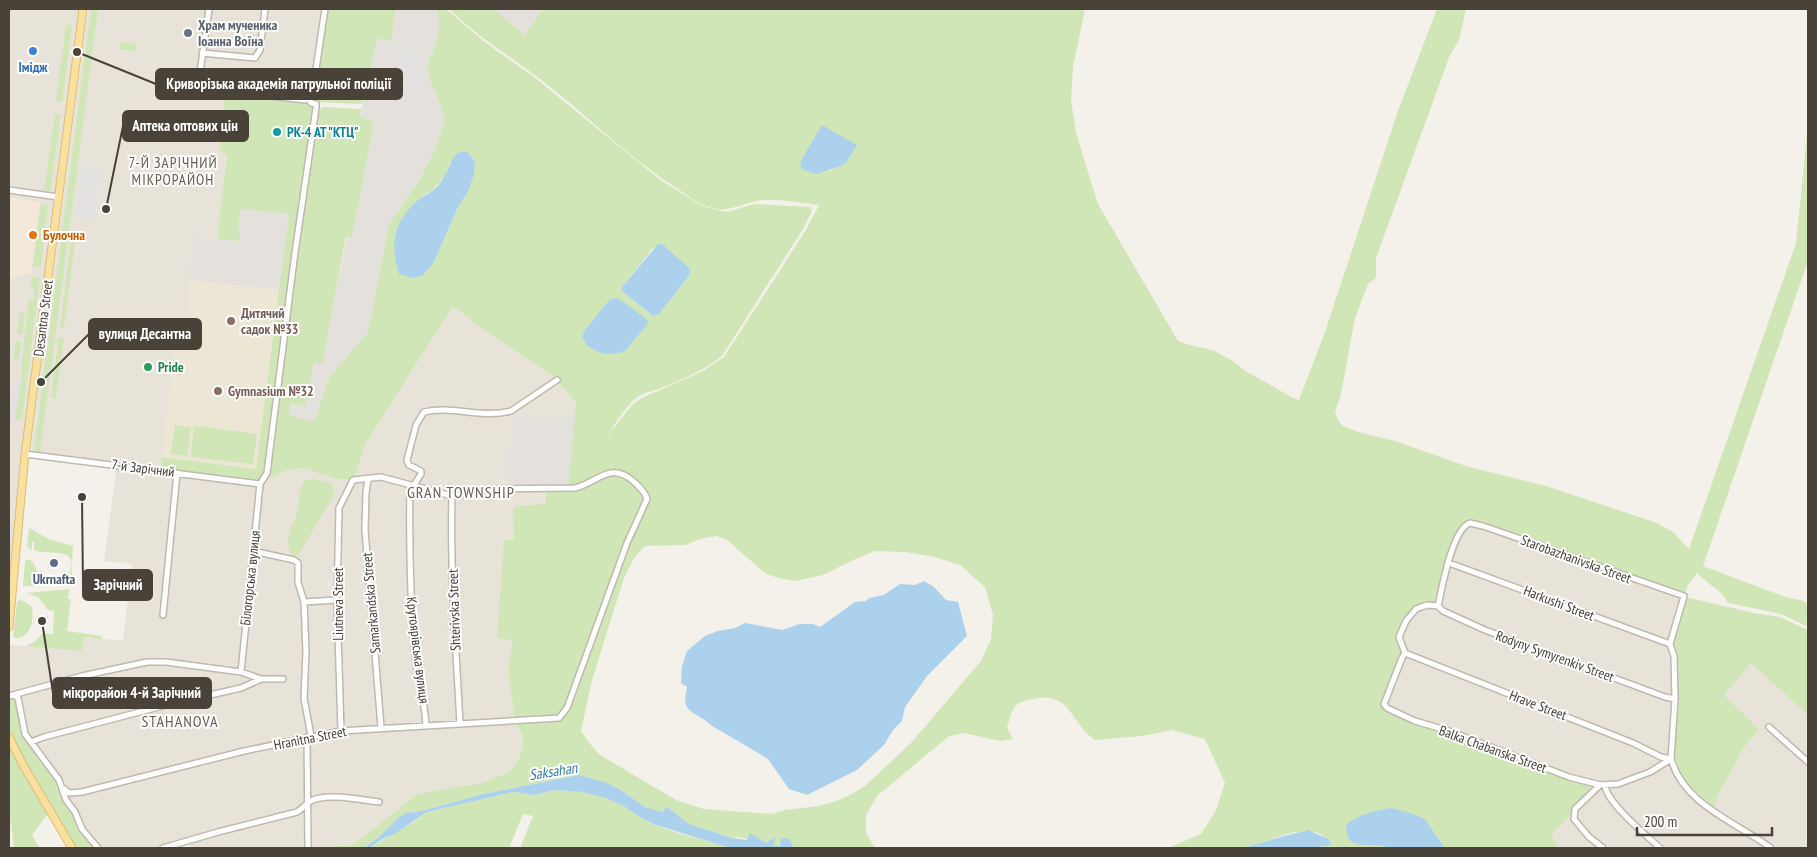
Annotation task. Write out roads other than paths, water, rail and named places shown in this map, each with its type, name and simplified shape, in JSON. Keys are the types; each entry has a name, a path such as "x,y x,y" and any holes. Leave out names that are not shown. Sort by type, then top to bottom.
{"main road":[{"name":"Desantna Street","path":"9,627 9,610 25,454 83,9"},
{"path":"9,737 23,765 72,848"}],"street":[{"path":"208,9 198,87 204,90 305,100 309,98 313,89 324,9"},
{"path":"202,53 255,58 260,50 265,9"},
{"name":"Білогорська вулиця","path":"241,672 260,484 267,473 294,260 316,108 316,104 312,103 309,98"},
{"path":"9,190 58,197"},
{"name":"Крутоярівська вулиця","path":"426,726 425,706 415,654 410,587 412,485 421,474 421,471 409,464 407,460 416,425 424,412 430,411 493,415 511,411 557,380"},
{"name":"7-й Зарічний","path":"25,454 260,484"},
{"path":"163,614 177,473"},
{"name":"Hranitna Street","path":"63,788 69,793 82,792 244,751 341,731 381,727 556,718 563,714 568,708 628,544 647,499 645,494 626,475 611,473 596,477 583,486 575,488 492,489 452,496"},
{"path":"368,480 377,477 452,496"},
{"name":"Liutneva Street","path":"341,731 337,600 339,508 352,480 368,480"},
{"name":"Samarkandska Street","path":"368,480 365,530 381,727"},
{"name":"Shterivska Street","path":"452,496 451,540 454,627 460,724"},
{"name":"Starobazhanivska Street","path":"1449,563 1455,539 1461,528 1467,524 1473,524 1684,596 1670,644"},
{"path":"253,551 298,563 298,582 304,602 306,652 304,698 309,737 308,848"},
{"path":"1406,653 1399,637 1406,621 1421,607 1428,605 1438,606 1449,563"},
{"name":"Harkushi Street","path":"1449,563 1670,644"},
{"path":"304,602 337,600"},
{"name":"Rodyny Symyrenkiv Street","path":"1438,606 1442,611 1485,630 1665,697 1675,699"},
{"path":"1670,644 1674,656 1675,699 1671,759 1677,775 1700,803 1769,848"},
{"name":"Balka Chabanska Street","path":"1406,653 1402,658 1384,704 1387,708 1415,721 1449,731 1569,777 1603,786"},
{"name":"Hrave Street","path":"1406,653 1671,759"},
{"path":"11,696 73,678 147,662 166,662 241,672 261,679 284,679"},
{"path":"32,742 93,724 241,688 261,679"},
{"path":"11,696 18,698 25,734 63,788 66,800 75,812 82,829 98,848"},
{"path":"1768,727 1808,762"},
{"path":"1603,848 1589,837 1574,819 1575,809 1603,786 1618,784 1650,772 1671,759"},
{"path":"1603,786 1616,804 1660,848"},
{"path":"163,848 177,846 297,812 309,802 337,797 379,802"}],"water":[{"path":"822,125 857,145 846,163 816,174 802,169 800,162"},
{"path":"467,151 475,162 474,174 469,189 457,209 434,262 423,275 414,278 399,274 394,243 403,217 418,200 439,185 457,153"},
{"path":"658,244 662,244 690,271 689,276 659,314 653,316 622,291 622,287"},
{"path":"610,299 621,300 648,320 647,325 625,351 613,354 594,350 589,347 582,337 584,331"},
{"path":"924,581 934,587 946,600 958,602 967,636 927,676 905,707 902,721 893,730 884,745 857,770 807,795 789,789 768,759 705,721 687,707 685,699 687,687 681,683 682,666 687,651 705,636 735,628 745,623 782,630 800,624 813,624 820,627 855,602 866,601 869,598 884,595 900,584 915,585"},
{"path":"579,775 604,782 621,790 645,807 663,812 666,806 689,824 732,838 747,840 750,833 766,843 775,837 774,845 780,846 781,838 790,839 794,848 730,848 656,825 624,806 606,798 582,792 555,790 534,795 513,792 427,812 396,833 369,848 364,848 380,836 400,816 406,813 422,811 483,794"},
{"path":"1391,808 1425,819 1445,848 1389,848 1355,844 1350,840 1347,835 1346,825 1351,821 1373,812"},
{"path":"1308,830 1328,839 1331,845 1312,848 1243,848 1284,836"}],"place":[{"name":"Храм мученика Іоанна Воїна","path":"188,33"},
{"name":"Імідж","path":"33,51"},
{"name":"Криворізька академія патрульної поліції","path":"77,52"},
{"name":"РК-4 АТ \"КТЦ\"","path":"277,132"},
{"name":"Аптека оптових цін","path":"106,209"},
{"name":"Булочна","path":"33,235"},
{"name":"Дитячий садок №33","path":"231,321"},
{"name":"Pride","path":"148,367"},
{"name":"вулиця Десантна","path":"41,382"},
{"name":"Gymnasium №32","path":"218,391"},
{"name":"Зарічний","path":"82,497"},
{"name":"Ukrnafta","path":"54,563"},
{"name":"мікрорайон 4-й Зарічний","path":"42,621"}],"district":[{"name":"7-Й ЗАРІЧНИЙ МІКРОРАЙОН","path":"173,170"},
{"name":"GRAN TOWNSHIP","path":"461,492"},
{"name":"STAHANOVA","path":"180,721"}],"water label":[{"name":"Saksahan","path":"553,771"}]}
